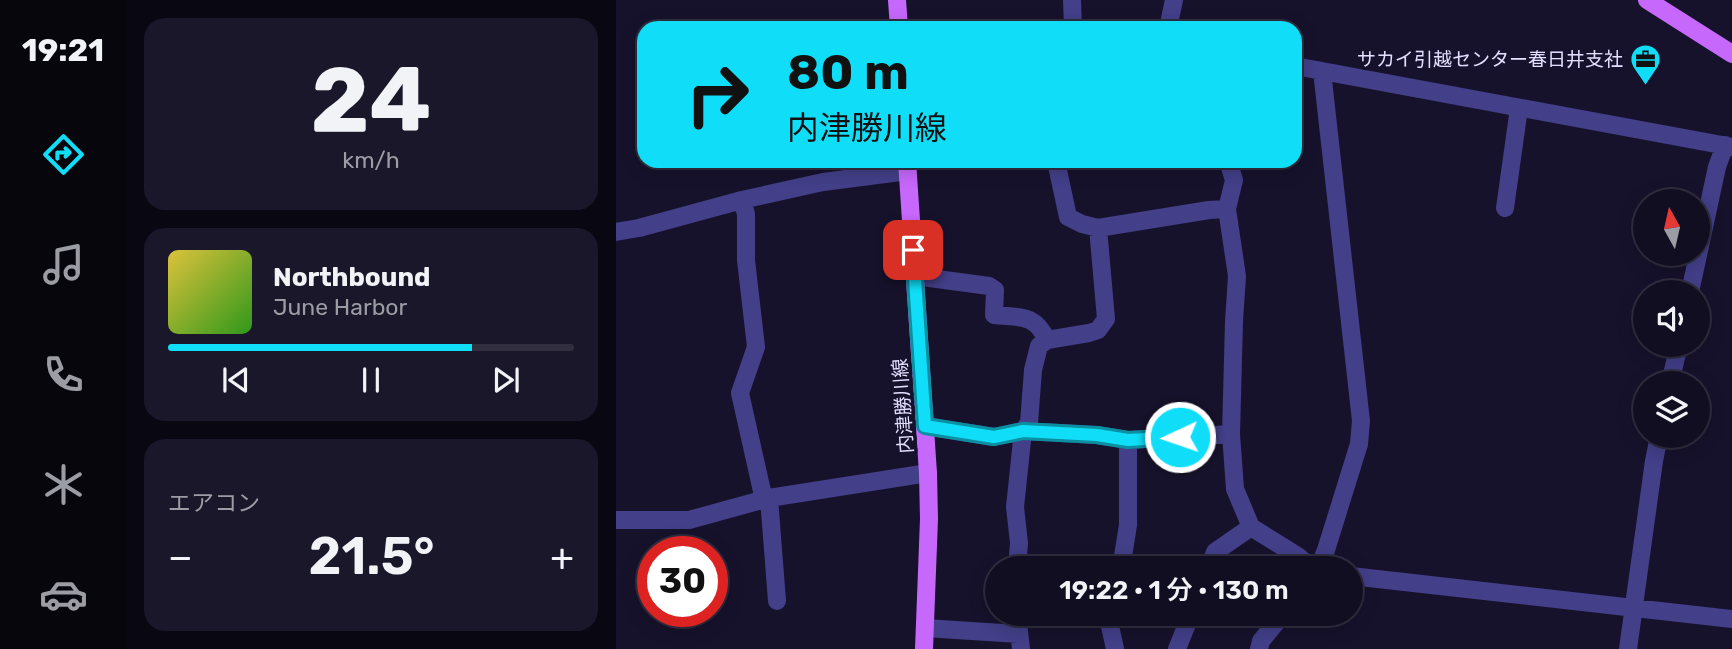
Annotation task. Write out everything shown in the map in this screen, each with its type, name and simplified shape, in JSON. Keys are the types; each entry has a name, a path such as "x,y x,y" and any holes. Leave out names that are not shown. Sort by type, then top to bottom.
{"main road":[{"path":"897,0 898,21"},
{"path":"1647,0 1732,54"},
{"name":"内津勝川線","path":"907,168 928,473 924,649"}],"street":[{"path":"1072,0 1073,21"},
{"path":"1170,21 1174,0"},
{"path":"1302,67 1729,146 1717,167 1693,280"},
{"path":"1322,71 1361,421 1359,444 1323,556"},
{"path":"1505,208 1520,108"},
{"path":"616,232 742,200 896,168"},
{"path":"1058,168 1068,217 1098,228 1227,209"},
{"path":"1230,168 1234,180 1227,209 1237,276 1231,434 1235,489 1251,527 1297,556"},
{"path":"742,200 746,214 746,260 756,347 740,393 767,499 777,601"},
{"path":"1018,556 1015,506 1023,431 1029,423 1033,370 1039,346 1047,340 1098,330 1106,319 1098,228"},
{"path":"915,276 989,286 995,290 994,316 1031,319 1041,327 1047,340"},
{"path":"925,426 994,437 1023,431 1097,435 1128,440 1231,434"},
{"path":"1123,556 1128,525 1128,440"},
{"path":"1628,649 1657,448"},
{"path":"616,520 689,520 767,499 928,473"},
{"path":"1214,556 1215,552 1251,527"},
{"path":"1363,577 1732,619"},
{"path":"1110,626 1115,649"},
{"path":"1177,649 1186,626"},
{"path":"1259,649 1261,641 1273,626"},
{"path":"925,628 1020,641"}],"place":[{"name":"サカイ引越センター春日井支社","path":"1646,86"}],"route":[{"path":"913,250 925,426 994,437 1023,431 1097,435 1128,440 1180,437"}]}
